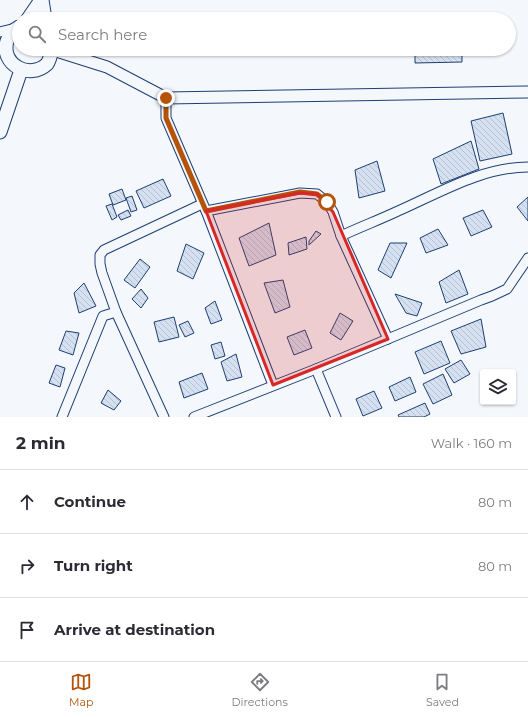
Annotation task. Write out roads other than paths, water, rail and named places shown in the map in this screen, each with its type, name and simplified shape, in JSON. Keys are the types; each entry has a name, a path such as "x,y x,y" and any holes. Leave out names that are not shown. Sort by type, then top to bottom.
{"main road":[{"path":"33,12 41,0"},
{"path":"41,0 44,12"},
{"path":"12,33 9,36 3,53 14,66 21,70 35,71 47,63 50,56"},
{"path":"0,132 21,70"}],"street":[{"path":"0,32 12,29"},
{"path":"73,56 107,68 166,98 528,92"},
{"path":"166,98 166,118 204,208 274,385"},
{"path":"342,236 398,212 459,183 499,170 528,168"},
{"path":"164,417 116,312 100,264 100,255 104,250 204,208 300,192 317,194 327,202 330,207 388,339"},
{"path":"194,417 316,369 507,289 528,258"},
{"path":"62,417 103,316 116,312"},
{"path":"316,369 336,417"}]}
